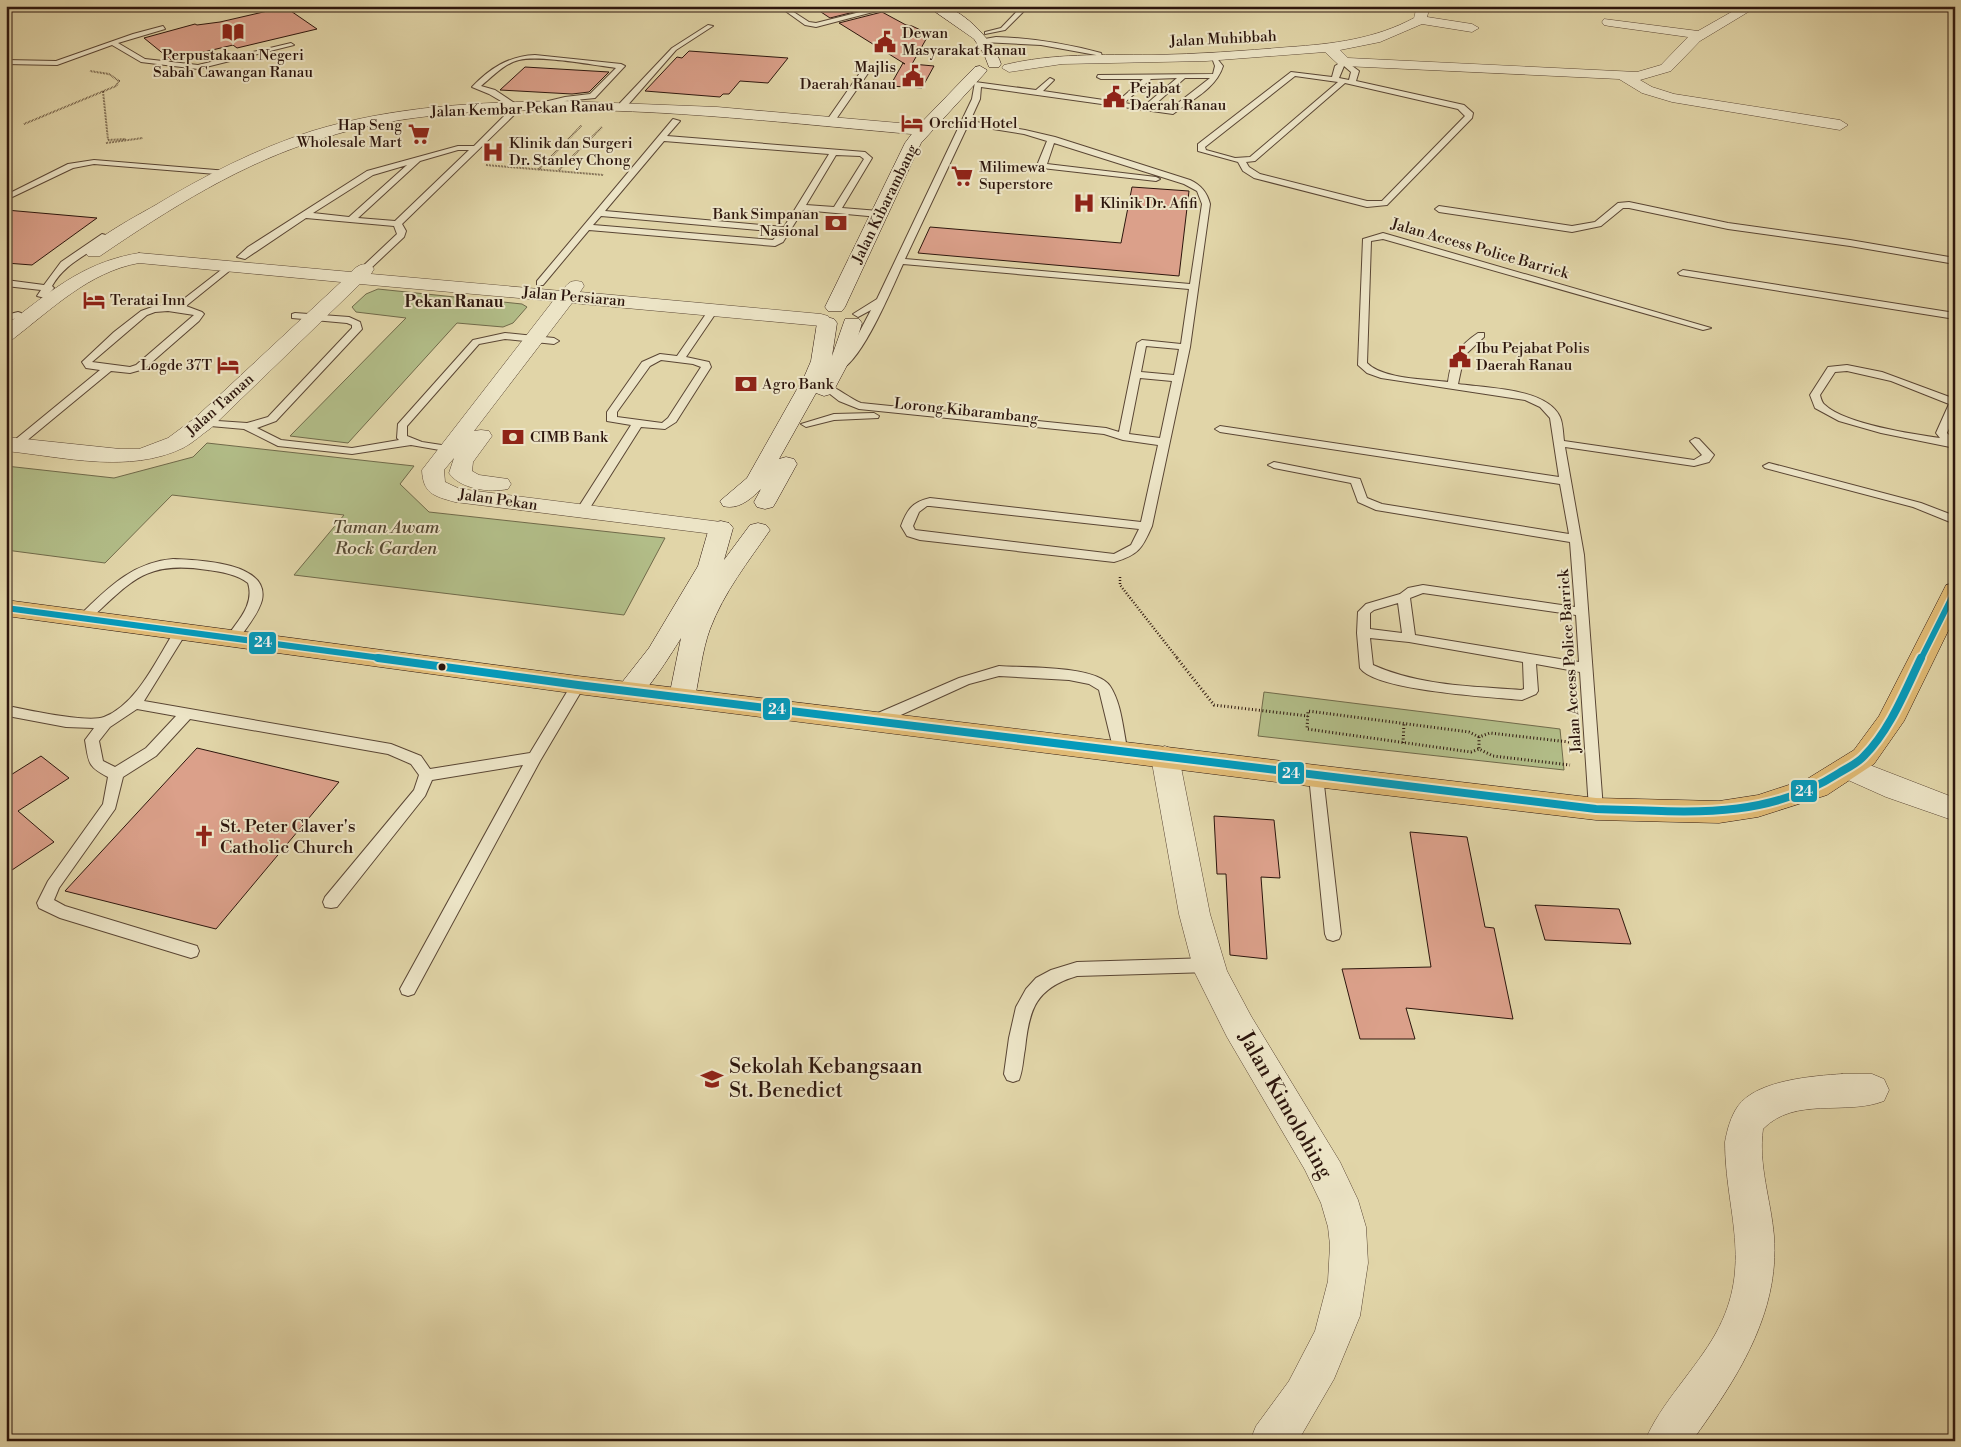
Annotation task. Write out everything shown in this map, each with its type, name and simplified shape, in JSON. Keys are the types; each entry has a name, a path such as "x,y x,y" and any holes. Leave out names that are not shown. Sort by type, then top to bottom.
{"highway":[{"path":"6,608 182,630 578,685 876,720 1316,776 1596,809 1719,812 1790,797 1817,787 1864,757 1890,721 1955,591"}],"street":[{"path":"933,6 979,37 986,74"},
{"path":"1329,48 1344,62 1625,77 1654,73 1666,68 1700,35 1752,6"},
{"path":"1422,13 1472,28"},
{"name":"Jalan Muhibbah","path":"986,74 1052,61 1215,58 1329,48 1380,38 1422,13"},
{"path":"1609,22 1700,35"},
{"name":"Jalan Kibarambang","path":"724,513 756,481 814,375 821,361 828,315 918,137 943,108 986,74"},
{"path":"1625,77 1647,90 1672,98 1840,125"},
{"name":"Jalan Kembar Pekan Ranau","path":"118,260 130,255 133,248 156,225 225,185 273,161 316,144 365,130 423,119 511,111 543,105 623,105 711,110 825,128"},
{"name":"Jalan Kembar Pekan Ranau","path":"93,254 163,209 228,173 293,143 349,126 446,110 511,111 825,128 918,137"},
{"name":"Jalan Persiaran","path":"236,261 139,258 98,262 92,258 93,254 118,244 133,248 236,261 828,315"},
{"path":"10,319 93,254"},
{"path":"6,336 82,278 118,260"},
{"name":"Jalan Persiaran","path":"352,272 540,283 581,292 713,310 828,315"},
{"name":"Jalan Taman","path":"9,439 31,431 128,442 152,440 162,436 180,424 352,272"},
{"name":"Jalan Pekan","path":"581,292 459,450 433,470 434,485 442,491 455,495 724,513"},
{"path":"765,502 842,356 855,318 853,308 828,315"},
{"name":"Jalan Taman","path":"9,439 120,456 141,455 176,443 203,423 304,316"},
{"name":"Jalan Pekan","path":"459,450 460,473 473,481 587,503"},
{"path":"629,690 658,654 710,566 724,513 749,498 765,502 773,511 773,517 770,522 758,530 728,571 699,625 692,644 682,697"},
{"path":"724,513 738,533 758,530"},
{"name":"Jalan Kimolohing","path":"1165,757 1199,934 1210,966 1234,1016 1312,1148 1333,1188 1347,1226 1350,1260 1345,1301 1332,1342 1309,1387 1282,1428 1270,1441"},
{"path":"1849,768 1896,789 1954,811"},
{"path":"1666,1441 1725,1361 1742,1326 1748,1303 1756,1253 1754,1226 1743,1154 1744,1134 1750,1118 1763,1106 1803,1094 1832,1090 1872,1090"}],"lane":[{"path":"787,10 807,24 816,25 893,6"},
{"path":"979,37 1003,29 1026,6"},
{"path":"623,105 674,49 710,26"},
{"path":"6,62 37,64 68,60 113,43 163,28"},
{"path":"979,37 1002,38 1085,50 1099,54 1100,59"},
{"path":"113,43 143,61 198,67 291,45"},
{"path":"397,224 476,148 511,111 492,92 476,88 511,60 535,57 621,66 592,96 564,99 543,105"},
{"path":"830,380 853,354 881,301 986,74 1037,94 1170,112 1210,83 1216,76 1219,66 1215,58"},
{"path":"1242,161 1250,172 1258,176 1367,204 1384,203 1469,116 1469,113 1461,107 1348,82 1335,79 1301,74 1290,75 1201,146 1202,151 1242,161 1252,159 1348,82 1355,71 1344,62 1338,68 1335,79"},
{"path":"825,128 867,69"},
{"path":"1145,109 1184,76"},
{"path":"1101,78 1216,76"},
{"path":"1118,105 1149,77"},
{"path":"1037,94 1050,80"},
{"path":"540,283 676,121"},
{"path":"964,122 1025,132 1052,139 1187,182 1201,190 1206,204 1179,379 1146,526 1136,549 1114,558 920,536 911,533 907,526 913,508 920,503 930,502 1146,526"},
{"path":"661,138 862,154 868,158 837,210"},
{"path":"1052,139 1042,163 1044,166 1187,182"},
{"path":"177,309 236,261 370,173 420,157 458,148 476,148"},
{"path":"587,227 767,243 780,240 834,152"},
{"path":"351,219 420,157"},
{"path":"6,198 70,166 94,162 228,173"},
{"path":"1439,209 1572,229 1598,224 1621,205 1629,204 1728,226 1850,243 1955,261"},
{"path":"800,207 879,214"},
{"path":"6,283 45,292 56,272 64,264 125,222 163,209"},
{"path":"599,213 786,230"},
{"path":"304,215 397,224 402,231 401,235 352,272"},
{"name":"Jalan Access Police Barrick","path":"1596,809 1575,539 1555,418 1550,410 1540,402 1511,393 1375,374 1367,370 1362,363 1367,238 1383,236 1706,328"},
{"path":"899,261 1193,287"},
{"path":"1683,273 1955,316"},
{"path":"855,318 881,301"},
{"path":"158,308 196,312 198,316 140,367 130,370 109,368 90,366 87,362 146,312 158,308"},
{"path":"680,359 713,310"},
{"path":"203,423 248,427 260,425 272,418 357,329 357,324 349,320 304,316"},
{"path":"1453,386 1455,367 1464,347 1481,335"},
{"path":"459,450 410,442 402,438 402,426 471,346 484,338 493,336 544,340"},
{"path":"1123,437 1142,344 1185,348"},
{"path":"660,357 680,359 701,362 706,367 672,420 665,426 637,424 615,421 611,419 612,412 649,361 660,357"},
{"path":"1844,367 1863,370 1955,403 1941,433 1952,445 1915,438 1834,415 1819,406 1815,395 1832,369 1844,367"},
{"path":"31,431 109,368"},
{"path":"1136,375 1179,379"},
{"name":"Lorong Kibarambang","path":"830,380 842,400 859,406 1106,431 1123,437 1164,442"},
{"name":"Lorong Kibarambang","path":"806,424 834,417 855,415 1104,440 1123,437"},
{"path":"587,503 637,424"},
{"path":"248,427 278,443 352,451 410,442"},
{"path":"1220,429 1565,481"},
{"path":"1559,443 1694,463 1705,460 1708,455 1695,441"},
{"path":"1274,466 1356,481 1362,500 1380,507 1575,539"},
{"path":"1769,466 1917,505 1955,520"},
{"path":"85,617 121,584 153,566 168,564 229,569 250,579 255,586 257,596 252,608 233,637"},
{"path":"1529,659 1531,691 1522,695 1403,682 1380,675 1368,668 1363,633 1364,612 1370,607 1404,596 1412,591 1423,589 1582,612"},
{"path":"1404,596 1409,638"},
{"path":"116,774 96,764 92,740 105,723 135,704 182,630"},
{"path":"1363,633 1409,638 1585,668"},
{"path":"876,720 964,681 1000,670 1069,675 1093,680 1104,686 1109,697 1121,752"},
{"path":"408,989 534,758 578,685"},
{"path":"135,704 391,749 416,760 426,775"},
{"path":"13,712 66,722 105,723"},
{"path":"187,713 151,752 116,774 110,805 53,884 45,903 60,911 191,951"},
{"path":"426,775 534,758"},
{"path":"331,902 420,792 426,775"},
{"path":"1316,776 1333,934"},
{"path":"1013,1074 1021,1011 1031,994 1045,980 1077,969 1210,966"}],"path":[{"path":"24,124 116,86 119,80 109,74 37,64"},
{"path":"103,91 108,140 143,138"},
{"path":"538,169 591,116"},
{"path":"559,171 611,117"},
{"path":"460,163 629,177"},
{"path":"1121,556 1120,585 1214,705 1308,716"},
{"path":"1479,738 1469,732 1308,711 1307,729 1471,752 1479,749 1493,756 1593,768"},
{"path":"1403,743 1404,724"},
{"path":"1479,738 1490,733 1591,745"},
{"path":"1479,738 1479,749"}],"green space":[{"path":"378,289 522,304 527,307 513,323 503,327 457,323 348,443 290,436 406,318 356,312 352,307 366,294"},
{"name":"Taman Awam Rock Garden","path":"207,443 414,466 400,484 429,512 665,538 624,615 294,575 344,515 172,495 105,563 6,550 6,466 114,478 193,457"},
{"path":"1264,692 1560,729 1564,770 1258,736"}],"building":[{"path":"812,6 873,6 874,7 830,18"},
{"name":"Perpustakaan Negeri Sabah Cawangan Ranau","path":"285,7 317,29 237,48 233,45 171,60 144,38 195,24 220,22"},
{"path":"882,12 906,25 929,34 912,64 934,66 922,88 890,86 903,63 905,64 839,23"},
{"path":"689,51 788,58 768,83 740,81 729,94 723,94 720,97 645,91 677,57 682,58"},
{"path":"525,67 609,72 589,92 572,94 500,90"},
{"path":"1132,187 1189,191 1179,276 918,253 930,227 1121,243"},
{"path":"6,210 97,218 32,265 6,263"},
{"name":"St. Peter Claver's Catholic Church","path":"197,748 339,782 216,929 65,891"},
{"path":"41,756 69,778 18,811 54,842 6,874 6,778"},
{"path":"1214,816 1274,820 1280,878 1261,877 1267,959 1230,955 1226,874 1217,874"},
{"path":"1410,832 1467,837 1485,927 1494,928 1513,1019 1406,1008 1415,1039 1360,1039 1342,969 1431,967"},
{"path":"1535,905 1619,909 1631,944 1545,940"}],"transit line":[{"name":"24","path":"6,608 578,685 1316,776 1596,809 1719,812 1758,806 1817,787 1864,757 1890,721 1955,591"}],"place":[{"name":"Perpustakaan Negeri Sabah Cawangan Ranau","path":"233,32"},
{"name":"Dewan Masyarakat Ranau","path":"885,42"},
{"name":"Majlis Daerah Ranau","path":"913,76"},
{"name":"Pejabat Daerah Ranau","path":"1114,97"},
{"name":"Orchid Hotel","path":"912,123"},
{"name":"Hap Seng Wholesale Mart","path":"419,134"},
{"name":"Klinik dan Surgeri Dr. Stanley Chong","path":"493,152"},
{"name":"Milimewa Superstore","path":"962,176"},
{"name":"Klinik Dr. Afifi","path":"1084,203"},
{"name":"Bank Simpanan Nasional","path":"836,223"},
{"name":"Teratai Inn","path":"94,300"},
{"name":"Ibu Pejabat Polis Daerah Ranau","path":"1460,357"},
{"name":"Logde 37T","path":"228,365"},
{"name":"Agro Bank","path":"746,384"},
{"name":"CIMB Bank","path":"513,437"},
{"name":"St. Peter Claver's Catholic Church","path":"204,836"},
{"name":"Sekolah Kebangsaan St. Benedict","path":"712,1079"}],"district":[{"name":"Pekan Ranau","path":"454,302"}]}
